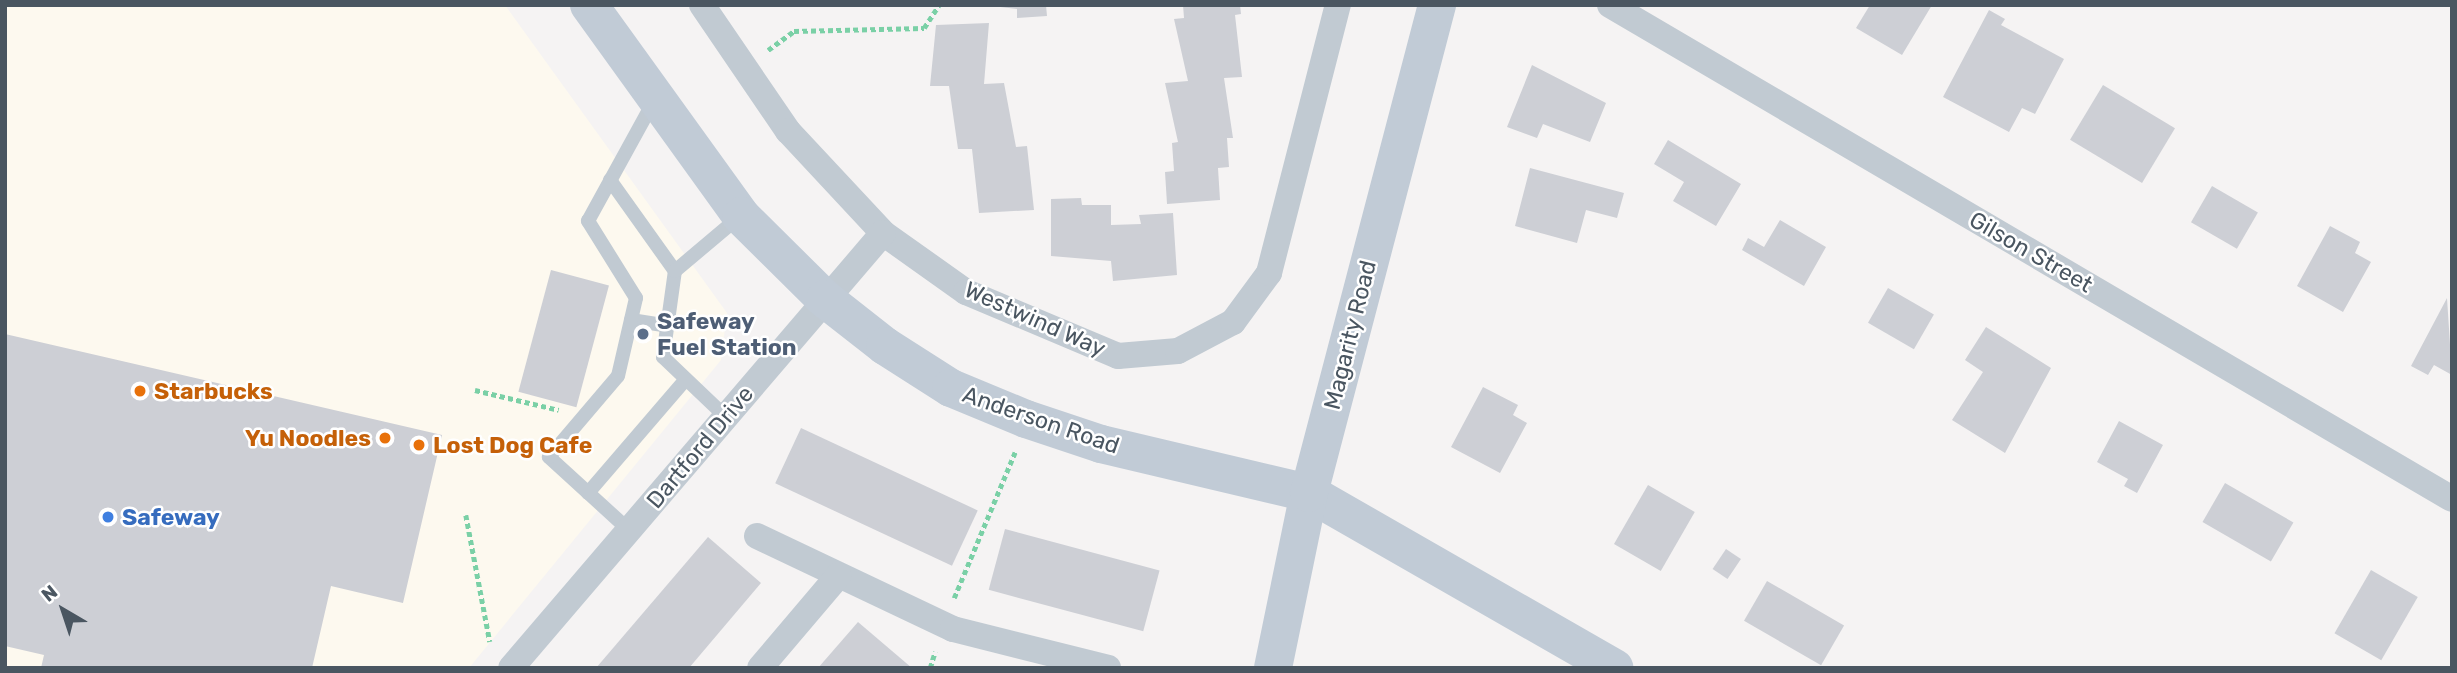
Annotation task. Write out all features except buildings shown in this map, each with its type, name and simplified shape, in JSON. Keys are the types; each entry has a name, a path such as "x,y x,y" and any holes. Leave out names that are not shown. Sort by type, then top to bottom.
{"street":[{"name":"Anderson Road","path":"589,5 741,216 825,299 951,388 1026,419 1101,444 1309,493 1614,668"},
{"name":"Westwind Way","path":"702,5 788,131 883,233 966,292 1064,338 1118,356 1178,351 1233,322 1269,273 1338,5"},
{"name":"Magarity Road","path":"1273,668 1309,493 1437,5"},
{"name":"Gilson Street","path":"1610,5 2452,499"},
{"name":"Dartford Drive","path":"514,664 883,233"},
{"path":"757,536 838,576 1019,657 1108,668"},
{"path":"760,668 838,576"}],"lane":[{"path":"630,531 549,457 618,376 636,298 588,220 655,99"},
{"path":"610,180 675,271 663,357 726,417"},
{"path":"675,271 741,216"},
{"path":"631,320 668,326"},
{"path":"588,493 686,379"}],"path":[{"path":"744,67 794,31 924,28 939,5"},
{"path":"475,390 543,406"},
{"path":"929,618 959,594 969,574 1026,419"},
{"path":"466,515 490,642"}],"shaded area":[{"path":"5,5 505,5 727,313 721,360 469,668 5,668"}],"place":[{"name":"Safeway Fuel Station","path":"643,334"},
{"name":"Starbucks","path":"140,391"},
{"name":"Yu Noodles","path":"385,438"},
{"name":"Lost Dog Cafe","path":"419,445"},
{"name":"Safeway","path":"108,517"}]}
